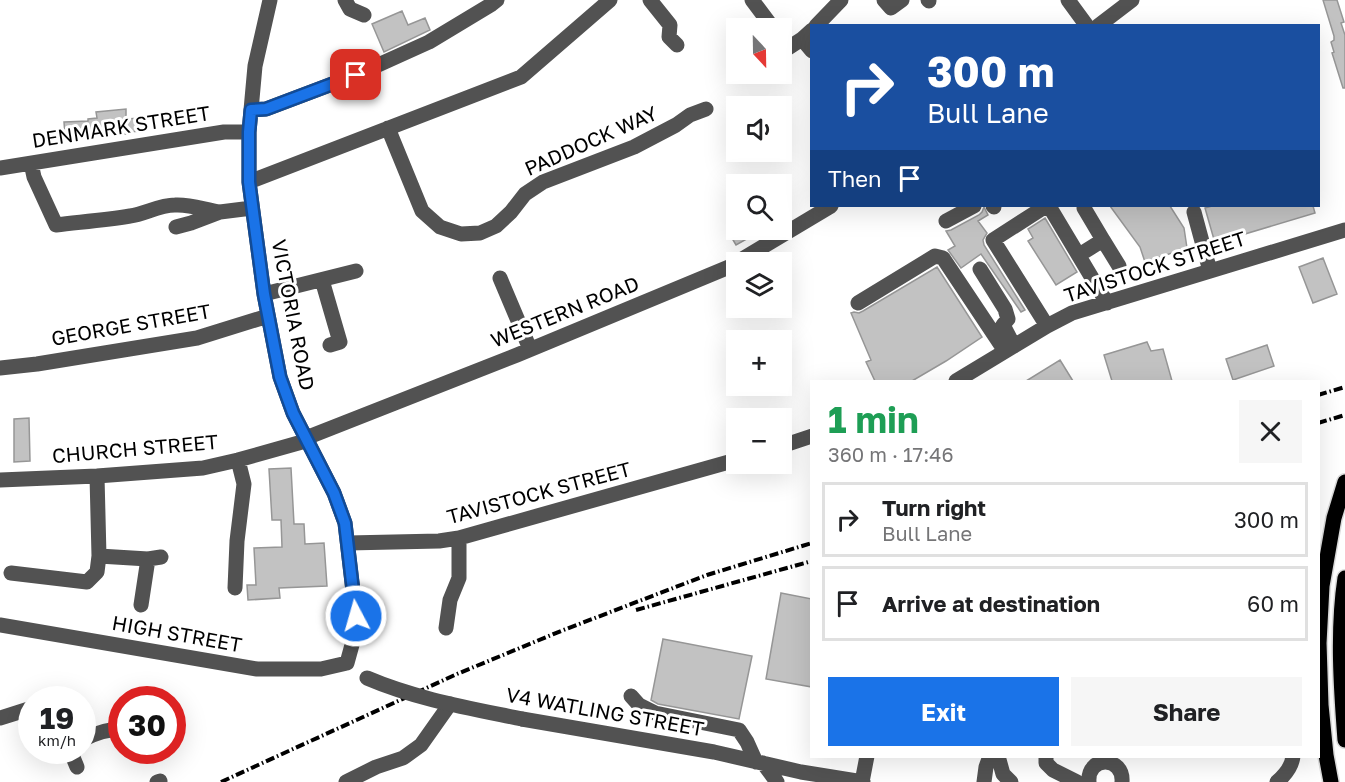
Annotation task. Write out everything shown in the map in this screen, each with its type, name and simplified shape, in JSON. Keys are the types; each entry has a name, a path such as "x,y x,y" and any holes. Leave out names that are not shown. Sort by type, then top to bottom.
{"main road":[{"path":"1320,624 1322,586 1334,518 1345,482"},
{"path":"1345,578 1340,640 1345,740"},
{"path":"1320,674 1326,755 1331,782"}],"street":[{"name":"VICTORIA ROAD","path":"270,0 255,66 249,132 249,182 252,208 264,294 280,377 293,413 334,493 345,523 356,616 355,634 347,663"},
{"path":"345,0 350,9 364,15"},
{"path":"251,110 266,109 345,79 429,42 497,0"},
{"path":"650,0 670,25 669,37 676,45"},
{"path":"752,0 766,18"},
{"path":"818,24 841,0"},
{"path":"884,0 891,8 902,0"},
{"path":"1068,0 1086,24"},
{"path":"1101,24 1132,0"},
{"path":"249,182 520,77 607,1"},
{"path":"792,44 808,40"},
{"name":"PADDOCK WAY","path":"388,128 422,211 440,227 461,234 480,233 496,226 525,194 543,182 634,147 690,115 706,109"},
{"name":"DENMARK STREET","path":"0,168 224,132 249,132"},
{"path":"31,163 34,177 56,225 131,216 161,206 172,205 220,212 252,208"},
{"name":"WESTERN ROAD","path":"306,439 729,267 829,207"},
{"path":"946,222 972,207"},
{"path":"1045,207 993,240 1047,326"},
{"path":"1048,207 1107,303"},
{"path":"1084,208 1119,266"},
{"path":"176,227 220,212"},
{"path":"1194,212 1210,271"},
{"name":"TAVISTOCK STREET","path":"958,380 1072,313 1345,230"},
{"path":"1079,255 1103,240"},
{"path":"858,303 935,256 943,258 1010,349"},
{"path":"980,269 1005,309 1008,319 1003,326 1010,349"},
{"path":"264,294 356,271"},
{"path":"500,278 530,349"},
{"path":"322,280 340,342 330,345"},
{"name":"GEORGE STREET","path":"0,368 197,338 268,316"},
{"path":"0,359 0,368"},
{"path":"792,443 810,437"},
{"name":"CHURCH STREET","path":"0,480 203,468 302,442 306,439"},
{"path":"236,588 237,542 244,484 238,460"},
{"name":"TAVISTOCK STREET","path":"348,543 439,541 459,538 726,463"},
{"path":"11,573 87,582 97,572 99,556 97,476"},
{"path":"446,628 450,600 459,578 459,538"},
{"path":"99,556 154,558 141,605"},
{"name":"HIGH STREET","path":"0,625 257,669 321,669 347,663"},
{"name":"V4 WATLING STREET","path":"347,663 367,678 392,688 450,704 522,719 714,752 760,763 799,777 862,782"},
{"path":"631,696 639,705 655,713 740,730 760,763 777,782"},
{"path":"346,782 376,767 404,758 422,745 450,704"},
{"path":"0,718 18,712"},
{"path":"862,782 867,758"},
{"path":"984,782 989,758"},
{"path":"999,758 1003,774 1010,782"},
{"path":"1046,758 1046,764 1053,770 1085,779"},
{"path":"1085,779 1086,758"},
{"path":"1277,782 1286,774 1293,758"},
{"path":"1085,779 1092,768 1103,759 1118,767 1122,782"},
{"path":"993,782 1010,782"}],"building":[{"path":"1323,0 1337,0 1344,22 1341,23 1345,35 1345,88 1343,88 1332,53 1334,52 1331,42 1334,36"},
{"path":"402,11 408,25 425,18 430,30 384,52 372,24"},
{"path":"126,109 126,119 141,118 142,131 127,132 127,134 65,136 64,122 88,121 88,119 97,118 96,112"},
{"path":"984,207 988,215 978,221 987,233 983,240 984,245 1025,310 1021,312 981,254 961,268 948,250 955,246 946,231 979,215"},
{"path":"1111,207 1171,207 1184,228 1187,248 1145,262 1140,247"},
{"path":"1313,207 1315,213 1215,243 1205,208"},
{"path":"1045,218 1077,272 1056,285 1028,241 1033,238 1028,229"},
{"path":"733,240 745,240 736,245"},
{"path":"1323,258 1337,294 1313,303 1299,267"},
{"path":"937,267 982,337 914,380 875,380 866,362 871,360 851,313 863,311"},
{"path":"1147,342 1151,351 1163,349 1172,380 1112,380 1104,355"},
{"path":"1267,345 1274,366 1233,380 1226,359"},
{"path":"1060,360 1072,380 1028,380"},
{"path":"29,418 30,461 14,462 14,419"},
{"path":"291,468 294,524 304,524 305,544 324,543 327,586 279,588 280,598 248,600 247,585 256,585 254,548 282,547 281,520 272,520 269,469"},
{"path":"781,593 810,599 810,687 766,679"},
{"path":"663,639 752,656 739,719 658,704 651,700"}],"railway":[{"path":"1320,394 1345,387"},
{"path":"1320,422 1345,415"},
{"path":"221,782 457,674 561,631 707,575 810,544"},
{"path":"636,610 810,562"}],"route":[{"path":"356,75 266,109 251,110 249,182 264,294 280,377 293,413 334,493 345,523 356,616"}]}
